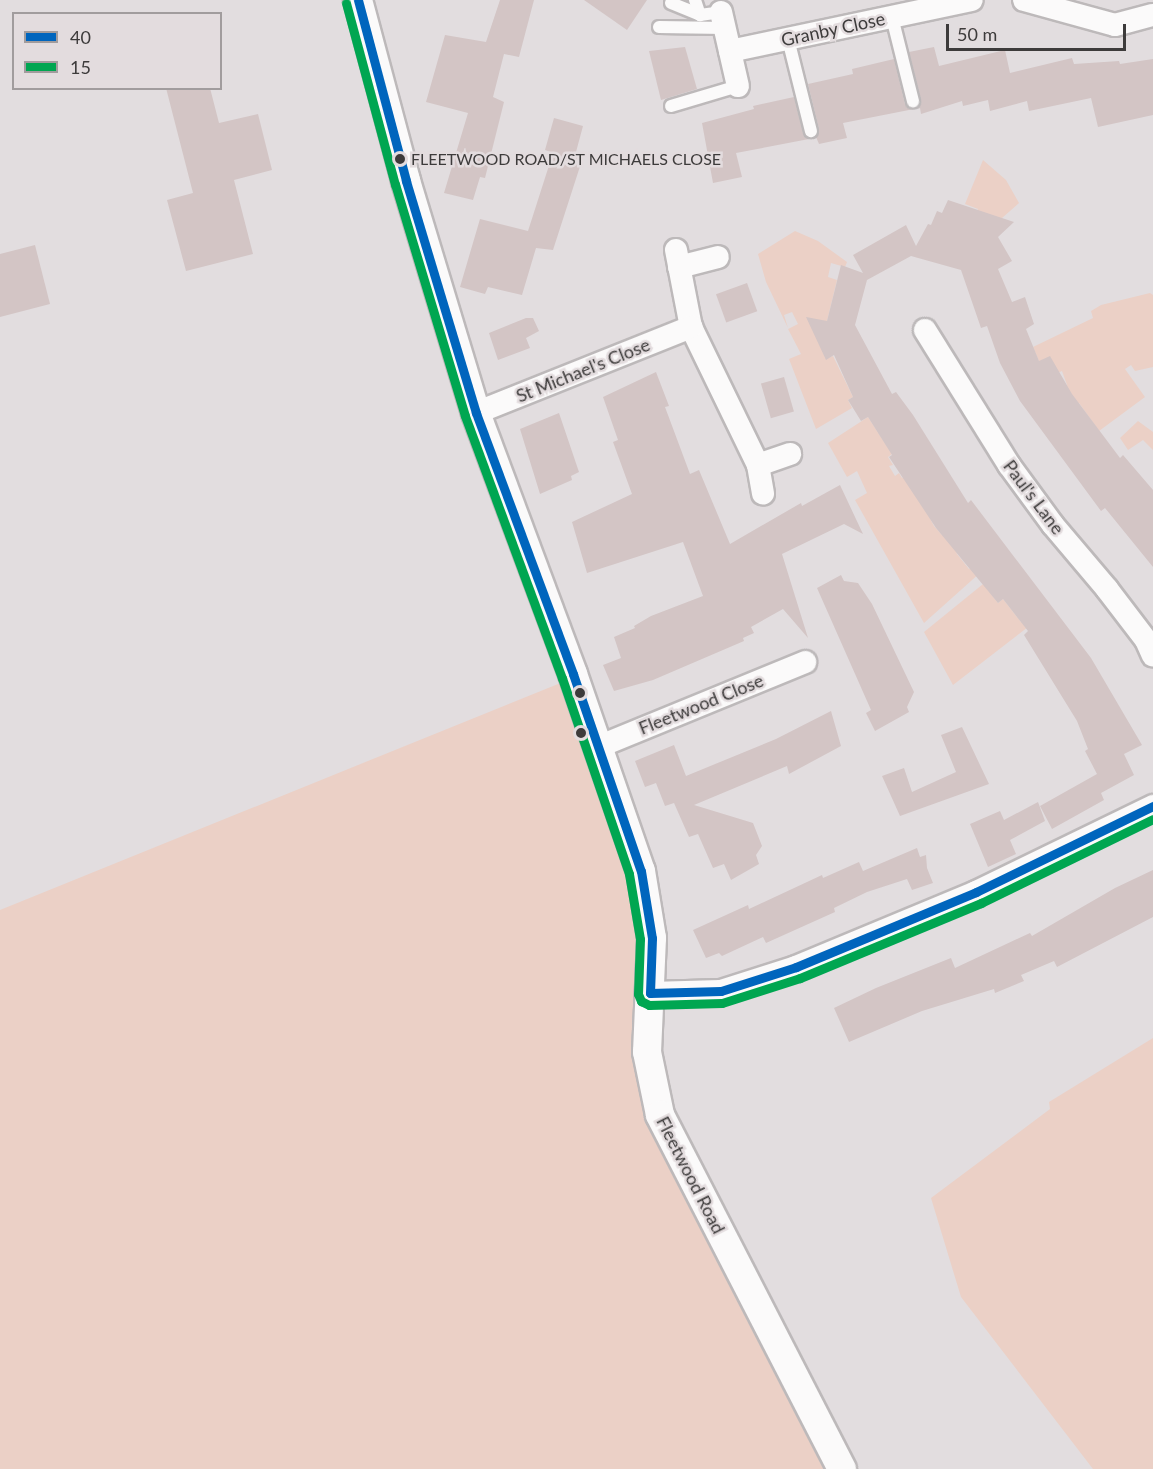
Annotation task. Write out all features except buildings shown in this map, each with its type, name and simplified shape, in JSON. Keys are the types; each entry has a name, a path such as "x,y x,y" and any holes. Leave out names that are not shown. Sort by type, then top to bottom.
{"street":[{"name":"Fleetwood Road","path":"358,0 406,181 476,413 642,871 652,938 647,1052 660,1115 842,1469"},
{"name":"Granby Close","path":"730,51 972,0"},
{"path":"1024,0 1115,24 1153,15"},
{"path":"715,18 730,51 738,86"},
{"path":"718,257 678,258 691,327 758,465 763,494"},
{"name":"St Michael's Close","path":"476,413 691,327"},
{"name":"Paul's Lane","path":"925,330 1009,465 1053,525 1146,640 1153,656"},
{"path":"758,465 790,454"},
{"name":"Fleetwood Close","path":"598,747 805,662"},
{"path":"650,993 721,991 796,967 976,892 1153,806"}],"lane":[{"path":"695,0 715,18"},
{"path":"671,3 715,18"},
{"path":"892,17 913,101"},
{"path":"659,27 715,18"},
{"path":"788,39 811,131"},
{"path":"671,106 738,86"}],"shaded area":[{"path":"983,160 1006,180 1019,203 994,225 974,223 978,209 965,204"},
{"path":"795,231 818,241 847,262 845,267 831,263 828,277 837,280 827,321 826,359 833,356 853,397 848,400 852,408 816,429 789,359 801,354 788,329 798,324 792,312 784,315 788,328 766,282 758,254"},
{"path":"1150,293 1153,295 1153,367 1135,371 1131,365 1125,369 1145,397 1099,431 1079,403 1070,409 1058,391 1067,385 1062,371 1053,375 1039,361 1033,347 1093,318 1091,311 1101,305"},
{"path":"868,417 892,454 888,457 893,465 889,466 895,476 899,473 902,478 907,475 934,526 942,535 948,531 957,554 969,569 974,565 981,572 924,623 855,500 867,493 857,471 847,477 828,443"},
{"path":"1138,421 1153,432 1153,450 1143,440 1128,450 1120,438"},
{"path":"988,580 991,594 998,603 1003,599 1021,622 1037,620 953,685 924,632"},
{"path":"563,682 629,871 639,943 637,1053 828,1469 0,1469 0,910"},
{"path":"1153,1038 1153,1469 1093,1469 961,1297 931,1198 1050,1109 1049,1102"}],"transit line":[{"name":"40","path":"358,0 406,181 476,413 573,674 641,871 652,938 650,993"},
{"name":"15","path":"346,3 395,184 465,416 562,678 629,874 640,939 638,994 641,1001 649,1005 722,1003 800,978 981,903 1153,819"},
{"name":"40","path":"650,993 721,991 796,967 976,892 1153,806"}],"place":[{"name":"FLEETWOOD ROAD/ST MICHAELS CLOSE","path":"400,159"}]}
